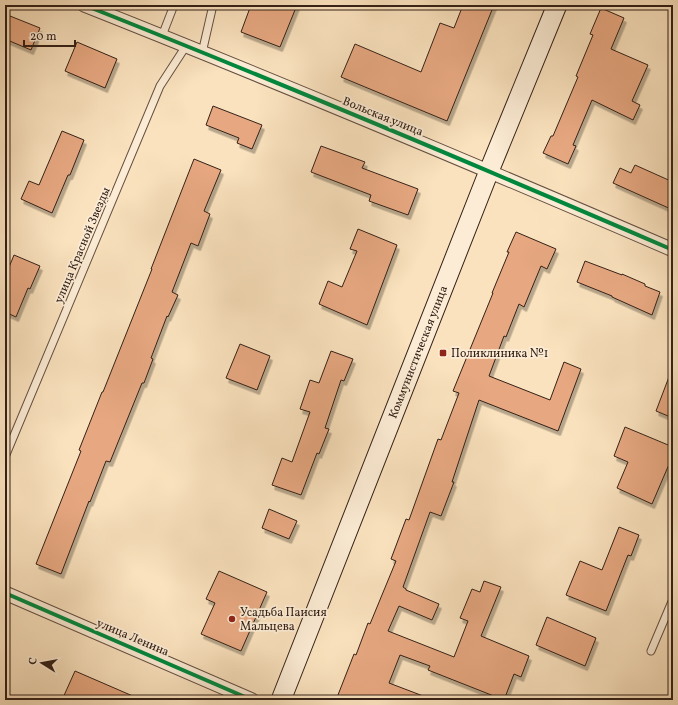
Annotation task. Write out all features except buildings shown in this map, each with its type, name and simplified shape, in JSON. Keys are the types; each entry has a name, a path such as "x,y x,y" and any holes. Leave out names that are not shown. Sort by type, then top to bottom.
{"main road":[{"name":"Коммунистическая улица","path":"281,700 489,171 557,5"}],"street":[{"name":"Вольская улица","path":"84,5 202,52 489,171 673,250"},
{"name":"улица Ленина","path":"5,593 252,700"}],"lane":[{"path":"162,36 174,5"},
{"path":"202,52 213,5"},
{"name":"улица Красной Звезды","path":"5,457 160,86 186,46"},
{"path":"651,651 673,599"}],"cycle path":[{"path":"84,5 379,125 673,250"},
{"path":"5,593 252,700"}],"place":[{"name":"Поликлиника №1","path":"443,353"},
{"name":"Усадьба Паисия Мальцева","path":"232,619"}]}
